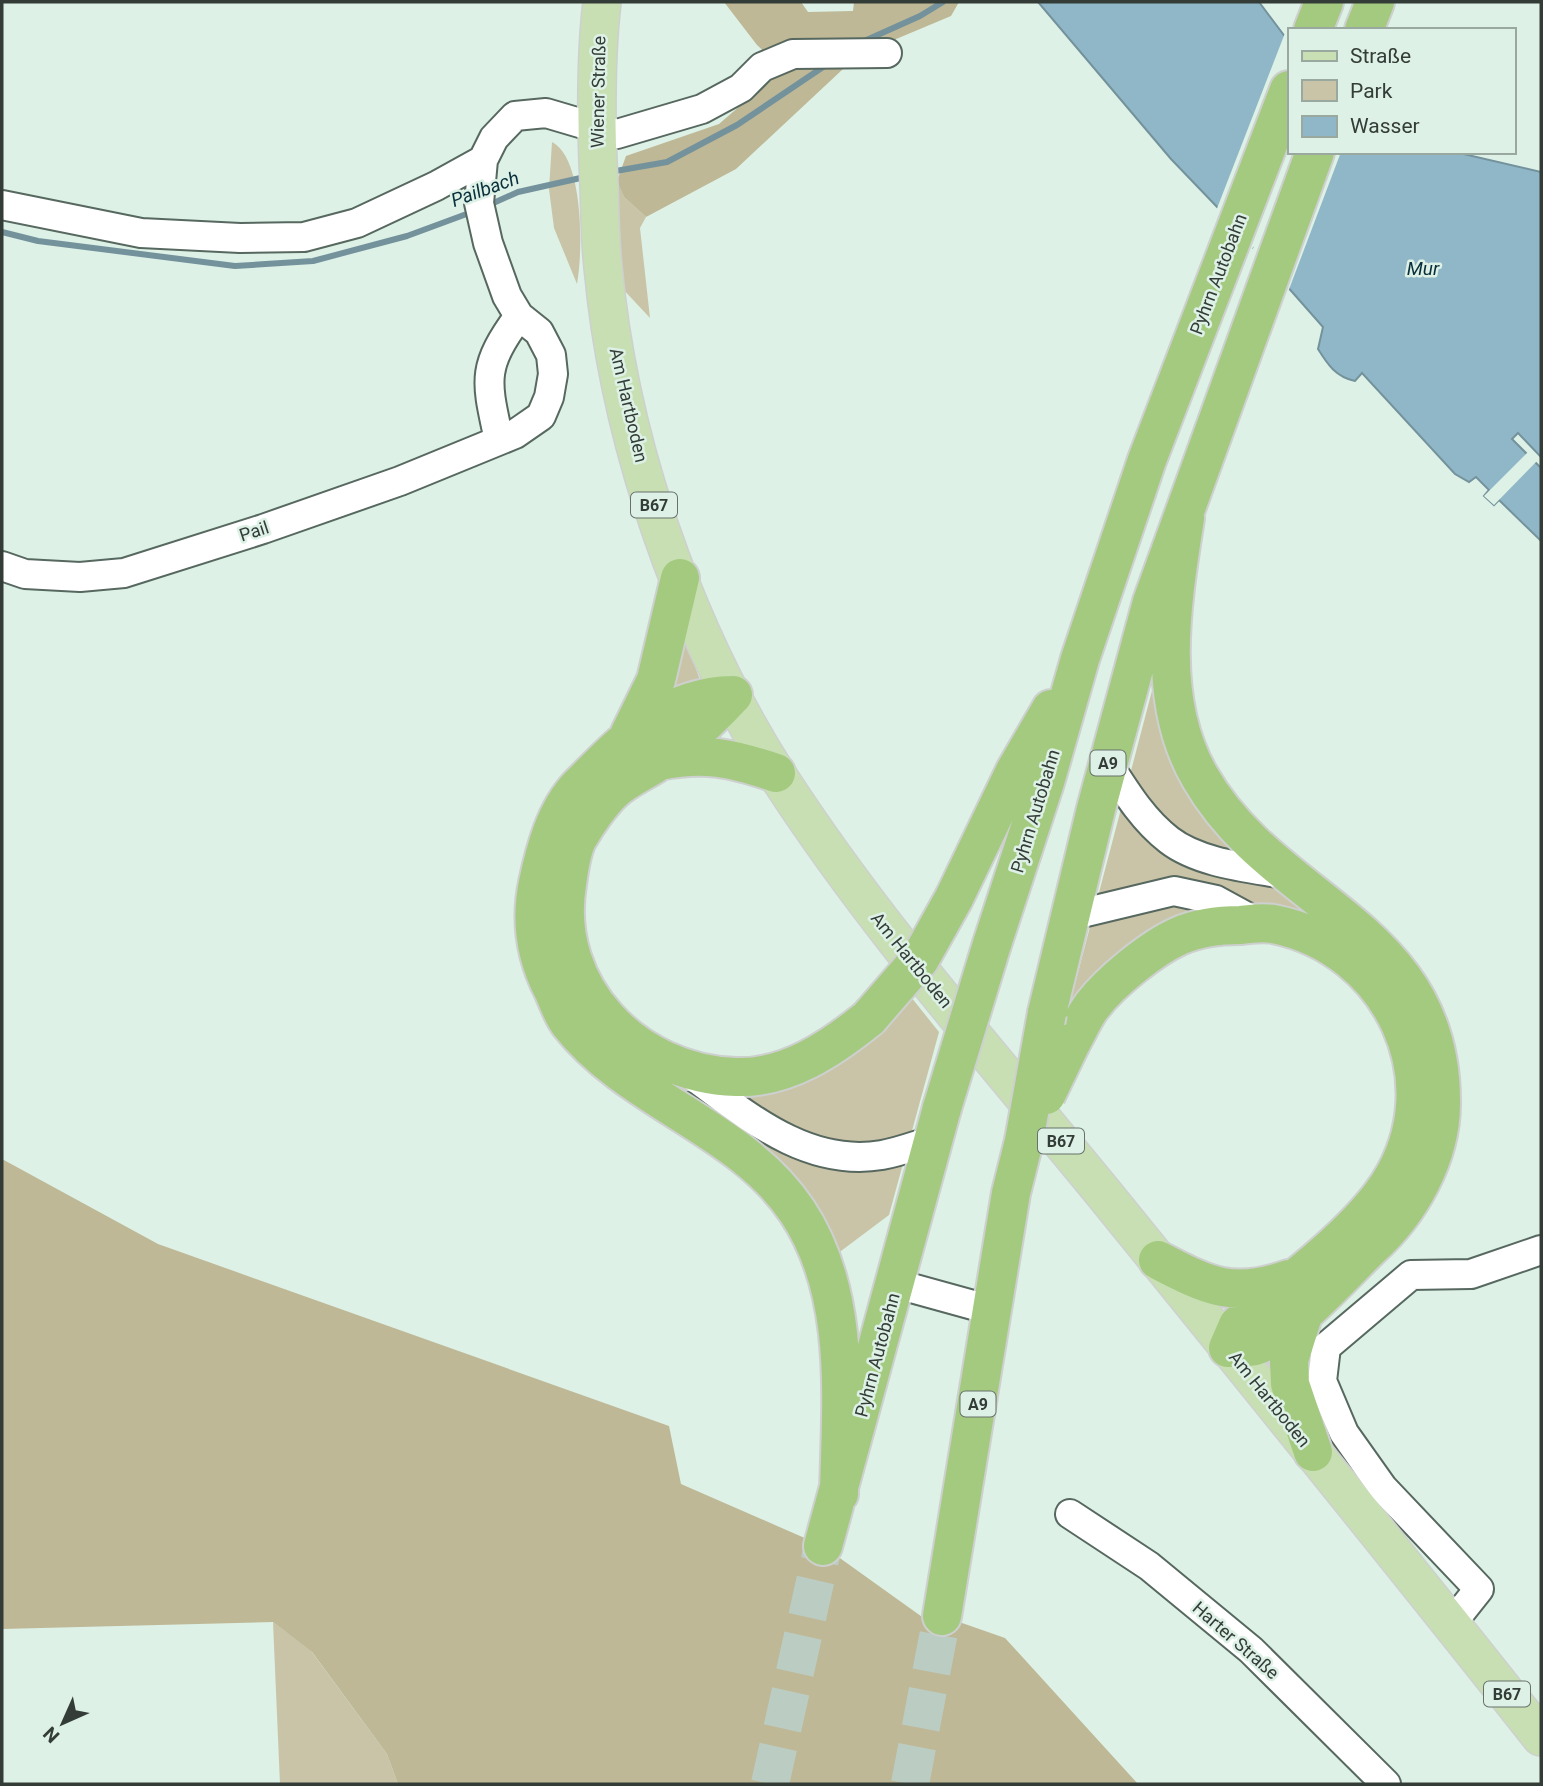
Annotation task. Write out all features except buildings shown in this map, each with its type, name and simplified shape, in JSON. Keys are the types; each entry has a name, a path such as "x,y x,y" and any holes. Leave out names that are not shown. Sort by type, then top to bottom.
{"highway":[{"path":"1314,28 1324,2"},
{"path":"1365,28 1375,2"},
{"name":"Pyhrn Autobahn","path":"823,1546 897,1284 938,1124 992,944 1045,782 1080,659 1147,460 1288,93"},
{"name":"A9","path":"942,1616 1011,1193 1024,1141 1047,1013 1108,764 1152,602 1185,518 1314,154"},
{"path":"1158,1260 1212,1285 1245,1290 1263,1288 1301,1294 1380,1239 1415,1195 1434,1148 1441,1116 1438,1052 1427,1017 1390,958 1366,934 1289,875 1241,832 1199,776 1184,739 1173,700 1171,607 1185,518"},
{"path":"629,736 656,680 680,578"},
{"path":"733,695 710,720 659,761 612,791 578,839 564,903 566,934 573,967 597,1011 636,1047 684,1069 738,1077 783,1070 833,1048 869,1018 920,960 954,898 1015,771 1080,659"},
{"path":"733,695 707,695 687,700 629,736 571,795 552,831 536,894 533,925 536,951 568,1021 600,1056 633,1083 743,1156 772,1181 797,1211 818,1252 834,1298 841,1393 839,1494"},
{"path":"659,761 689,755 719,756 776,773"},
{"path":"1024,1141 1071,1042 1092,1005 1134,966 1179,936 1223,925 1272,923 1320,941 1356,964 1379,986 1409,1043 1415,1084 1415,1107 1410,1136 1389,1183 1301,1294 1256,1346 1228,1348"},
{"path":"1301,1294 1289,1360 1290,1384 1313,1452"}],"main road":[{"name":"Wiener Straße","path":"598,174 596,61 602,2"},
{"name":"Am Hartboden","path":"598,174 603,267 619,376 664,540 733,695 776,773 870,908 1452,1623 1541,1737"}],"street":[{"path":"2,205 141,233 304,237 357,223 436,186 481,170 494,138 515,116 547,113 617,134 702,109 741,88 762,66 793,54 887,53"},
{"name":"Pail","path":"2,566 25,574 53,576 80,577 124,573 313,512 515,434 541,416 553,374 551,355 539,332 519,316 508,296 488,243 479,202 481,170"},
{"path":"499,440 488,380 503,338 519,316"},
{"path":"1108,764 1135,806 1171,842 1221,863 1289,875"},
{"path":"1070,916 1174,891 1216,900 1260,924"},
{"path":"684,1069 782,1139 822,1153 880,1155 938,1124"},
{"path":"1452,1623 1479,1589 1383,1488 1344,1433 1322,1381 1326,1347 1411,1275 1471,1274 1541,1250"},
{"path":"897,1284 991,1310"},
{"name":"Harter Straße","path":"1070,1514 1149,1566 1251,1650 1387,1784"}],"green space":[{"path":"552,142 563,151 576,186 580,229 577,284 554,228 549,189"},
{"path":"606,154 624,197 646,217 640,228 650,318 621,287"},
{"path":"685,640 701,682 663,704"},
{"path":"1153,687 1161,691 1163,712 1414,1011 1386,1205 1408,1014 1247,912 1065,1022"},
{"path":"556,938 692,1087 911,997 939,1032 889,1215 833,1257 663,1089 551,950"},
{"path":"273,1622 311,1651 387,1754 398,1784 280,1784"}],"shaded area":[{"path":"724,2 801,2 808,12 853,11 854,2 959,2 951,16 858,55 736,169 646,217 624,197 617,181 626,156 719,124 783,69 757,45"},
{"path":"2,1159 158,1244 669,1426 681,1484 823,1546 925,1619 942,1616 1005,1638 1138,1784 398,1784 387,1754 312,1652 273,1622 2,1629"}],"water":[{"name":"Mur","path":"1038,2 1259,2 1288,41 1288,154 1464,154 1541,172 1541,457 1518,433 1512,439 1541,468 1541,541 1499,500 1494,505 1484,496 1489,490 1476,477 1469,482 1455,474 1362,373 1355,381 1333,370 1318,349 1323,327 1171,159"}],"pier":[{"path":"1285,33 1288,36 1288,154 1340,154 1288,292 1252,251 1254,246 1251,250 1216,211"},
{"path":"1529,451 1538,460 1494,505 1484,496"}],"waterway":[{"name":"Pailbach","path":"862,42 920,16 943,2"},
{"name":"Pailbach","path":"610,172 667,162 737,125 829,63"},
{"name":"Pailbach","path":"489,205 518,192 585,177"},
{"name":"Pailbach","path":"2,232 38,241 235,266 313,261 407,236 472,212"}],"tunnel":[{"path":"770,1784 823,1546"},
{"path":"910,1784 942,1616"}]}
